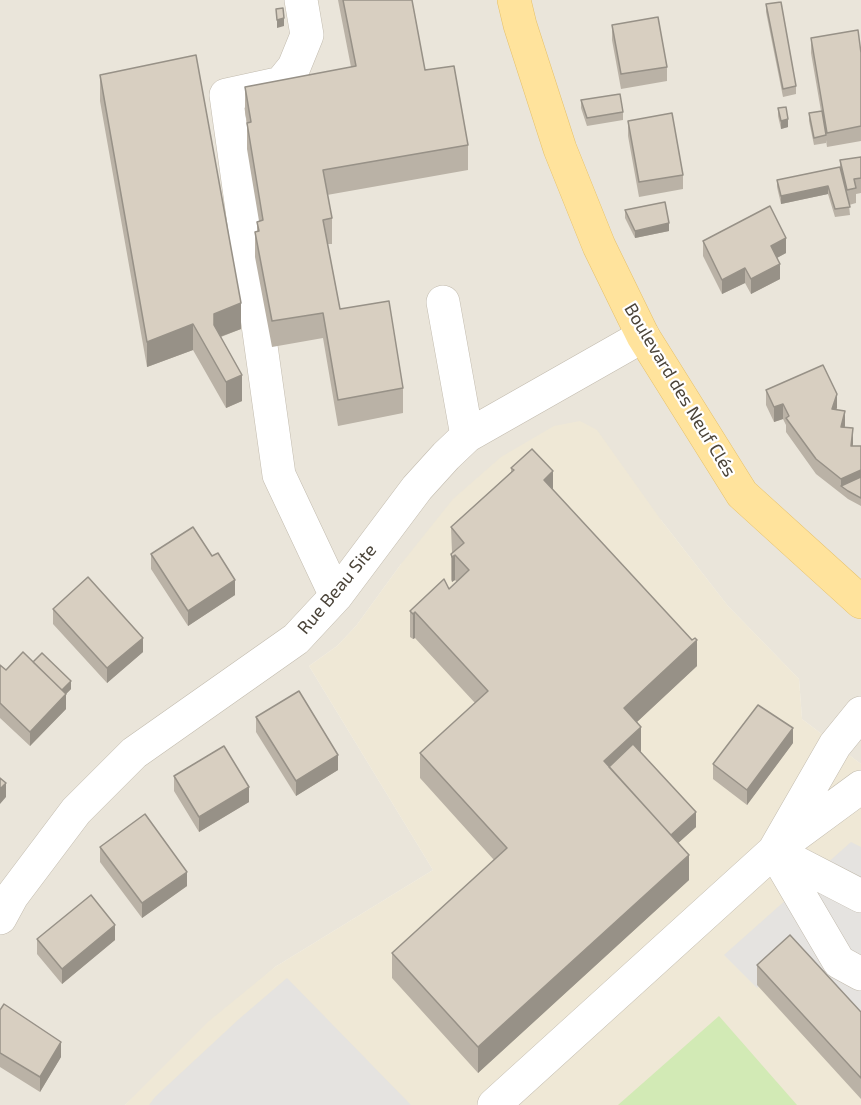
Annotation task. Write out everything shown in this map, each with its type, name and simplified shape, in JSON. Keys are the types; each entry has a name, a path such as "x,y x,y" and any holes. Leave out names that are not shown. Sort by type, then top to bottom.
{"main road":[{"name":"Boulevard des Neuf Clés","path":"514,0 560,149 599,246 643,336 742,494 861,602"}],"street":[{"path":"301,0 307,34 294,67 281,83 226,95 279,475 336,596"},
{"path":"443,302 467,436"},
{"name":"Rue Beau Site","path":"0,918 12,896 76,811 134,753 296,639 336,596 417,488 467,436 643,336"},
{"path":"774,851 835,746 861,713"},
{"path":"494,1105 774,851 861,787"},
{"path":"774,851 861,896"},
{"path":"774,851 839,962 861,974"}],"shaded area":[{"path":"0,0 861,0 861,764 802,719 799,679 728,606 661,520 401,564 356,626 337,646 309,666 433,870 275,967 125,1105 0,1105"},
{"path":"580,421 597,430 661,520 728,606 799,679 802,719 861,764 861,1105 125,1105 209,1021 275,967 433,870 309,666 337,646 356,626 401,564 453,499 501,457 554,426"},
{"path":"851,842 861,847 861,1035 790,957 757,988 724,955"},
{"path":"287,978 411,1105 149,1105 239,1019"}],"green space":[{"path":"719,1016 797,1105 618,1105"}],"building":[{"path":"343,0 412,0 425,70 454,66 468,145 323,170 332,218 323,220 340,309 389,301 403,388 338,400 323,313 272,321 255,232 259,231 257,222 263,220 247,123 251,122 245,87 356,66"},
{"path":"781,2 796,86 783,89 766,4"},
{"path":"283,8 284,18 277,20 276,9"},
{"path":"658,17 667,67 621,74 612,25"},
{"path":"858,30 861,53 861,126 827,133 811,38"},
{"path":"196,55 241,303 214,314 214,325 242,375 226,382 193,324 147,342 100,75"},
{"path":"620,94 623,112 587,118 581,100"},
{"path":"786,107 788,119 781,121 778,108"},
{"path":"822,111 826,135 814,138 809,113"},
{"path":"672,113 683,175 639,182 628,121"},
{"path":"861,157 861,178 854,179 856,188 847,190 840,160"},
{"path":"840,167 850,207 835,209 828,186 781,196 777,180"},
{"path":"665,202 669,223 635,231 625,210"},
{"path":"770,206 786,238 771,246 780,264 751,279 745,268 722,280 703,241"},
{"path":"823,365 837,394 832,409 845,411 841,427 853,428 851,446 861,446 861,470 841,479 816,459 786,418 789,416 783,404 774,407 766,390"},
{"path":"532,449 553,471 544,480 692,640 695,638 697,640 624,708 641,727 604,761 689,855 478,1047 392,953 507,848 420,753 488,691 415,612 413,614 410,611 444,579 449,589 469,570 455,555 452,557 451,554 464,543 451,527 514,470 511,468"},
{"path":"861,477 861,498 841,486"},
{"path":"193,527 212,556 218,553 235,580 188,611 151,554"},
{"path":"88,577 143,638 107,668 53,609"},
{"path":"23,652 66,694 30,732 0,703 0,665 6,670"},
{"path":"42,653 71,681 62,690 33,662"},
{"path":"299,691 338,755 296,781 256,717"},
{"path":"758,705 793,728 747,790 713,764"},
{"path":"633,744 696,812 671,835 609,767"},
{"path":"224,746 249,787 199,817 174,776"},
{"path":"0,778 6,783 0,789"},
{"path":"145,814 187,872 142,903 100,847"},
{"path":"91,895 115,925 62,969 37,939"},
{"path":"790,935 861,1012 861,1078 757,965"},
{"path":"4,1004 61,1042 40,1077 0,1053 0,1010"}]}
